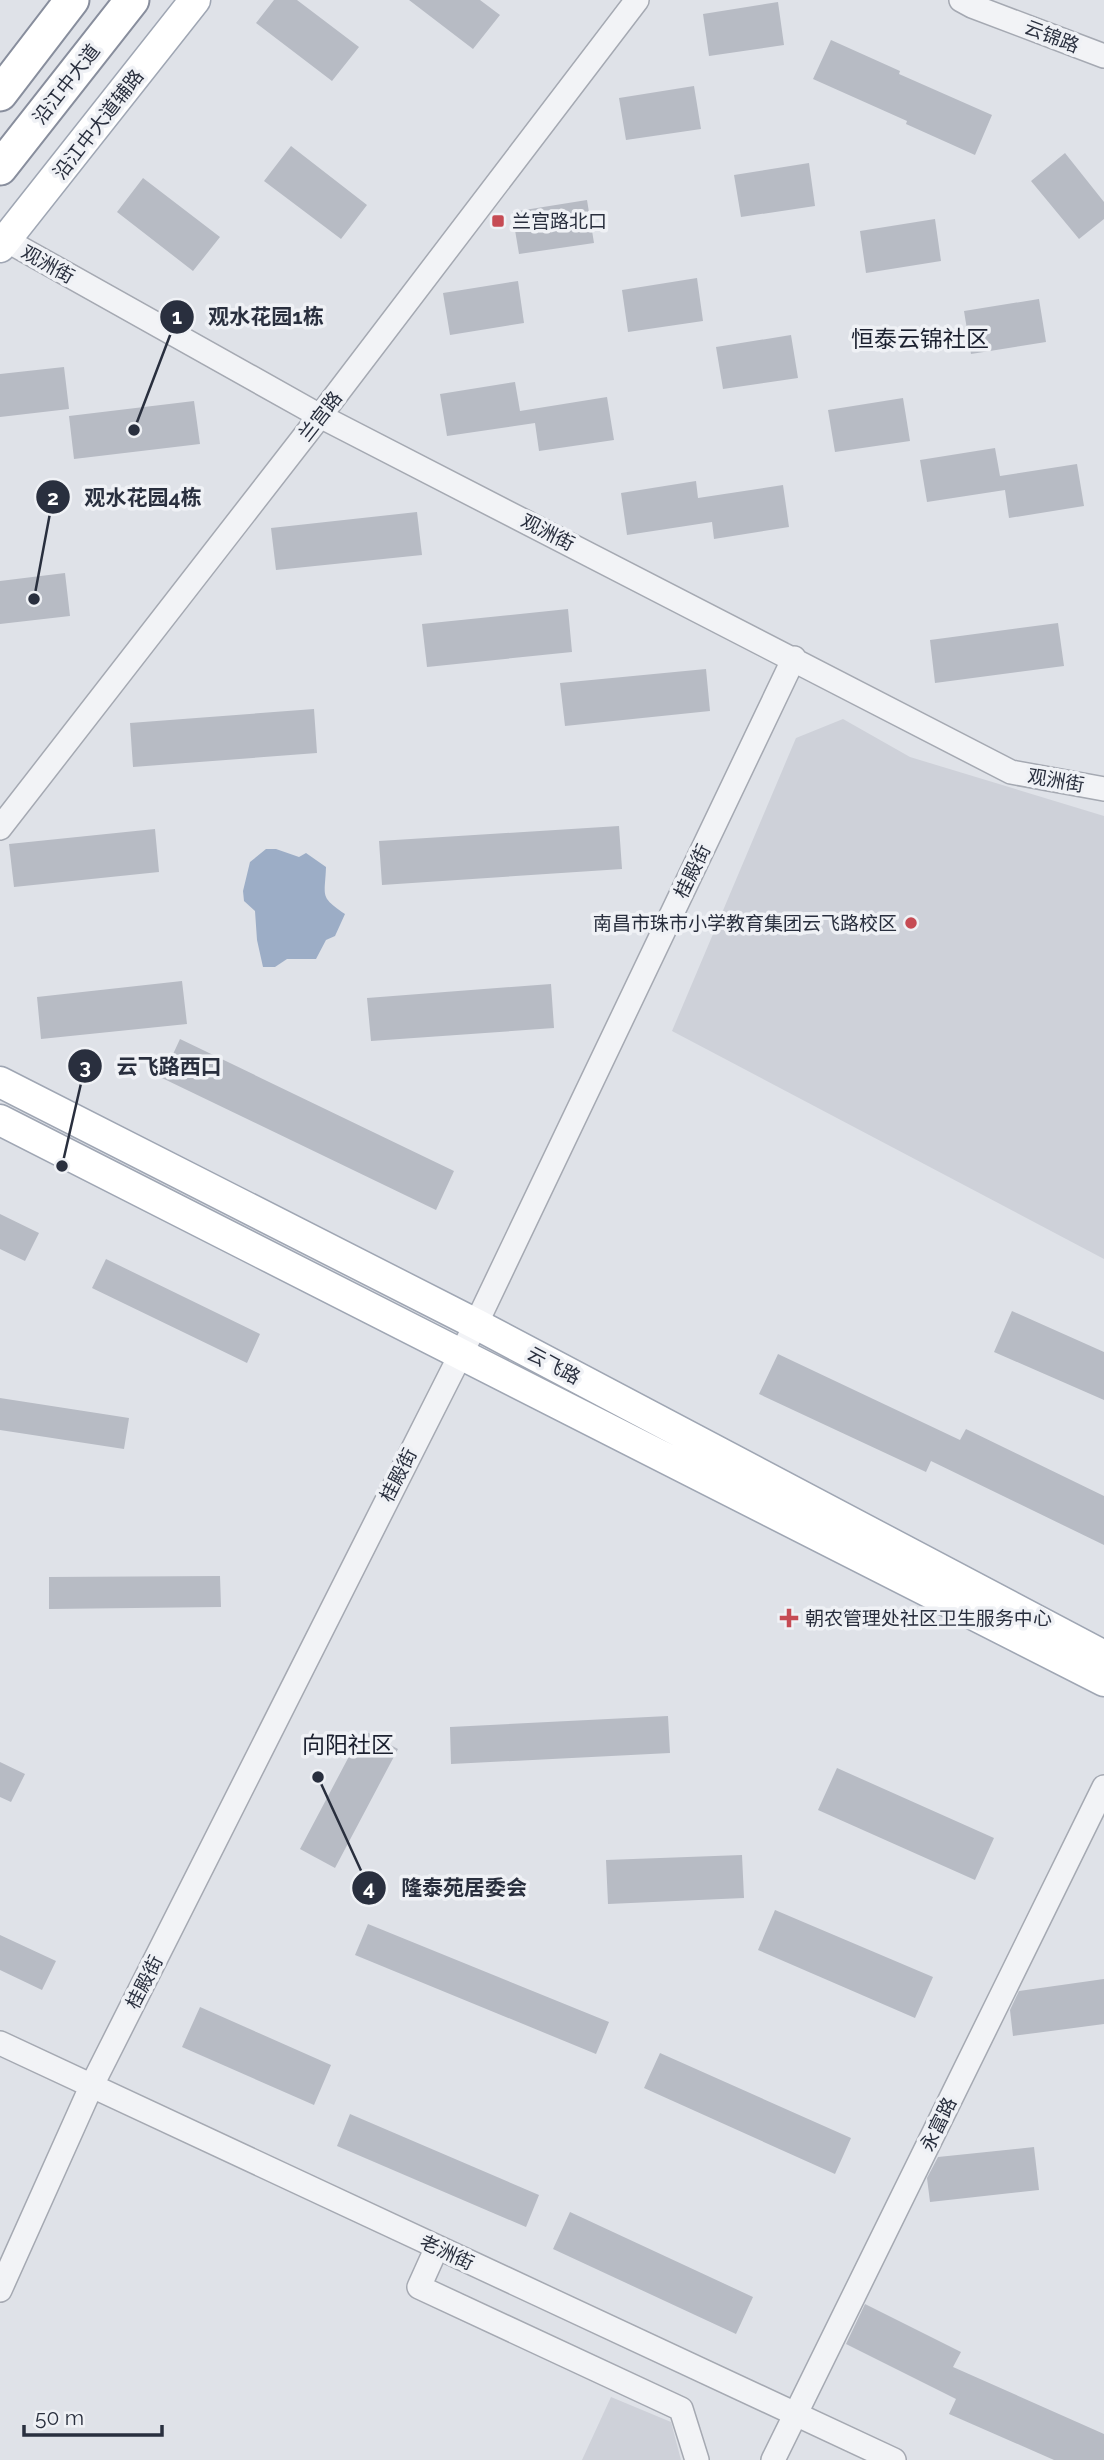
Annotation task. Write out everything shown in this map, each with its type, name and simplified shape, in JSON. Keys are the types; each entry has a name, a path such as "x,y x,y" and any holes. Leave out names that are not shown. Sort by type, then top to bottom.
{"highway":[{"path":"5,86 72,0"},
{"name":"沿江中大道","path":"0,168 132,0"},
{"path":"0,183 50,106"}],"main road":[{"name":"沿江中大道辅路","path":"3,244 195,0"},
{"name":"云飞路","path":"0,1082 476,1324 1104,1656"},
{"name":"云飞路","path":"0,1120 1104,1681"}],"street":[{"name":"兰宫路","path":"0,828 320,416 637,0"},
{"name":"云锦路","path":"961,0 1104,56"},
{"name":"观洲街","path":"3,244 320,416 1011,772 1104,789"},
{"name":"桂殿街","path":"0,2290 91,2087 476,1324 794,659"},
{"name":"永富路","path":"772,2460 1104,1787"},
{"name":"老洲街","path":"0,2043 894,2460"},
{"path":"437,2248 419,2287 681,2409 697,2460"}],"shaded area":[{"name":"南昌市珠市小学教育集团云飞路校区","path":"843,719 910,757 1104,816 1104,1259 672,1031 796,738"},
{"path":"611,2397 671,2422 681,2460 582,2460"}],"water":[{"path":"266,849 276,849 299,857 306,853 326,867 325,895 345,914 335,936 326,940 316,959 287,959 275,967 263,967 257,940 255,911 244,901 243,891 250,862"}],"building":[{"path":"274,0 297,0 359,47 332,81 256,23"},
{"path":"409,0 480,0 500,15 473,49"},
{"path":"778,2 784,45 709,56 703,14"},
{"path":"831,40 900,71 899,74 992,115 975,155 813,79"},
{"path":"694,86 701,129 626,140 619,98"},
{"path":"291,146 367,205 341,239 264,181"},
{"path":"1065,153 1104,202 1104,219 1079,239 1031,181"},
{"path":"809,163 815,206 741,217 734,175"},
{"path":"143,178 220,237 193,271 117,212"},
{"path":"587,200 594,243 519,254 512,212"},
{"path":"935,219 941,261 866,273 860,231"},
{"path":"697,278 703,321 628,332 622,290"},
{"path":"518,281 524,323 450,335 443,293"},
{"path":"1039,299 1046,342 971,354 964,311"},
{"path":"791,335 798,378 723,389 716,347"},
{"path":"64,367 69,409 0,417 0,374"},
{"path":"515,382 520,411 607,397 614,440 539,451 535,423 447,436 440,394"},
{"path":"903,398 910,441 835,452 828,410"},
{"path":"194,401 200,444 74,459 69,416"},
{"path":"995,448 1000,476 1077,464 1084,506 1009,518 1005,490 927,502 920,460"},
{"path":"696,481 698,498 783,485 789,527 714,539 712,522 627,535 621,493"},
{"path":"417,512 422,555 276,570 271,528"},
{"path":"65,573 70,616 0,624 0,581"},
{"path":"568,609 572,652 427,667 422,624"},
{"path":"1058,623 1064,666 935,683 930,640"},
{"path":"706,669 710,711 565,726 560,683"},
{"path":"314,709 317,753 133,767 130,723"},
{"path":"619,826 622,869 382,885 379,841"},
{"path":"155,829 159,872 14,887 9,844"},
{"path":"182,981 187,1024 41,1039 37,997"},
{"path":"551,984 554,1028 371,1041 367,998"},
{"path":"180,1039 454,1171 436,1210 162,1078"},
{"path":"0,1214 39,1233 25,1261 0,1249"},
{"path":"106,1259 260,1334 247,1363 92,1288"},
{"path":"1012,1311 1104,1352 1104,1400 994,1352"},
{"path":"778,1354 960,1440 966,1429 1104,1496 1104,1545 931,1461 926,1472 759,1394"},
{"path":"0,1398 129,1418 124,1449 0,1430"},
{"path":"220,1576 221,1607 49,1609 49,1577"},
{"path":"668,1716 670,1753 451,1764 450,1727"},
{"path":"363,1730 398,1749 335,1868 300,1849"},
{"path":"0,1762 25,1774 11,1802 0,1797"},
{"path":"837,1768 994,1838 975,1880 818,1810"},
{"path":"742,1855 744,1898 608,1904 606,1860"},
{"path":"775,1910 933,1977 915,2018 758,1950"},
{"path":"368,1924 609,2022 596,2054 355,1955"},
{"path":"0,1935 56,1961 42,1990 0,1970"},
{"path":"1104,1979 1104,2024 1013,2036 1010,2010 1019,1991"},
{"path":"200,2007 331,2065 314,2105 182,2047"},
{"path":"660,2053 851,2138 835,2174 644,2088"},
{"path":"350,2114 539,2195 526,2227 337,2146"},
{"path":"1034,2147 1039,2190 930,2202 927,2178 938,2157"},
{"path":"570,2212 753,2297 736,2334 553,2249"},
{"path":"865,2304 961,2352 953,2367 1104,2434 1104,2460 1054,2460 949,2414 956,2399 846,2344"}],"place":[{"name":"兰宫路北口","path":"498,221"},
{"name":"观水花园1栋","path":"134,430"},
{"name":"观水花园4栋","path":"34,599"},
{"name":"南昌市珠市小学教育集团云飞路校区","path":"911,923"},
{"name":"云飞路西口","path":"62,1166"},
{"name":"朝农管理处社区卫生服务中心","path":"789,1618"},
{"name":"隆泰苑居委会","path":"318,1777"}],"district":[{"name":"恒泰云锦社区","path":"920,338"},
{"name":"向阳社区","path":"348,1744"}]}
